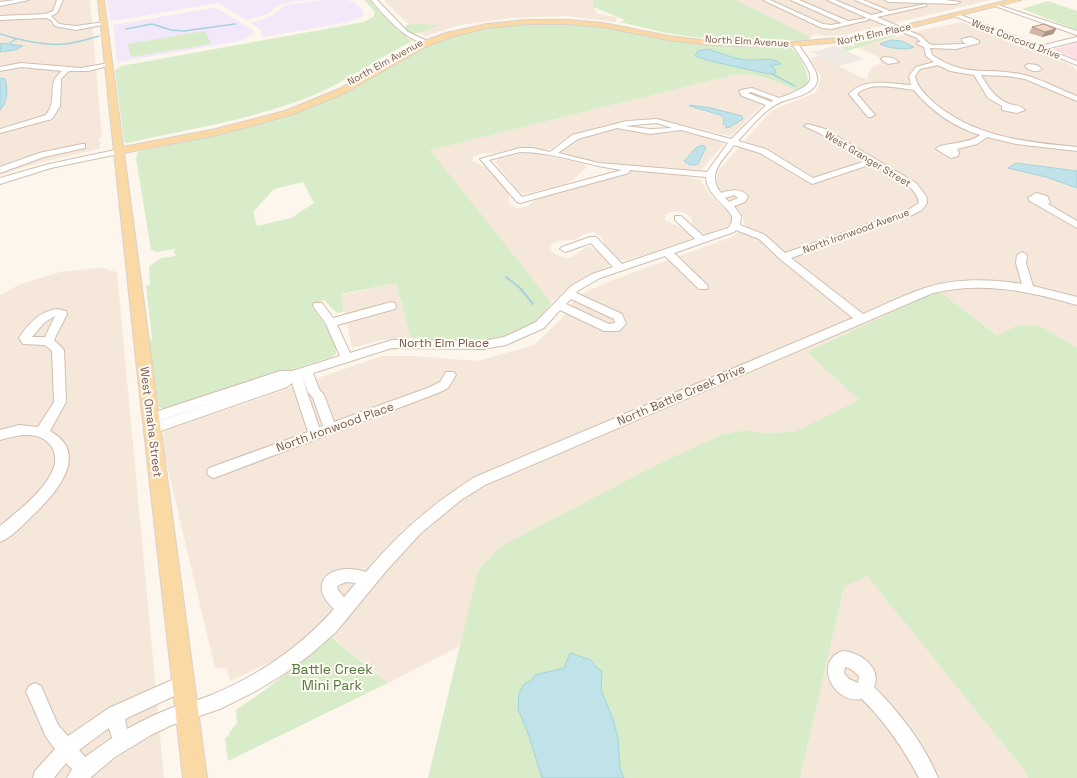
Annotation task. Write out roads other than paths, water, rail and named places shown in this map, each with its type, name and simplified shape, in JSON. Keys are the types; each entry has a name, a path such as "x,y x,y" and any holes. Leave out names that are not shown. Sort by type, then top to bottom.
{"main road":[{"name":"West Omaha Street","path":"101,0 120,151 127,231 196,778"},
{"name":"North Elm Place","path":"795,44 844,41 1018,0"},
{"name":"North Elm Avenue","path":"120,151 238,127 303,108 342,92 425,42 464,31 508,22 546,19 584,22 694,39 795,44"}],"street":[{"path":"0,4 26,0"},
{"path":"1,19 47,16 55,12 60,0"},
{"path":"374,0 406,33 425,42"},
{"path":"766,0 822,26 831,27 924,5 926,4 926,1"},
{"path":"794,0 847,23"},
{"path":"823,0 868,18"},
{"path":"830,0 926,46 958,48 970,43"},
{"path":"858,0 890,13"},
{"path":"888,0 909,9"},
{"path":"888,0 956,1"},
{"path":"999,5 1077,32"},
{"name":"West Concord Drive","path":"956,15 1077,63"},
{"path":"47,16 53,19 57,25 72,27 104,23"},
{"path":"1041,48 1077,38"},
{"path":"795,44 812,72 814,81 812,85 805,90 770,104 760,113 716,164 710,175 711,186 718,197 729,205 737,215 736,226 762,237 783,257 860,318"},
{"path":"926,46 929,56 938,63 957,71 977,75 1004,74 1024,77 1077,99"},
{"path":"938,63 906,66 912,76 912,82 916,88 930,103 947,116 966,127 985,134 1017,142 1077,149"},
{"path":"0,69 32,64 86,70 109,65"},
{"path":"0,131 49,117 56,105 55,81 58,76 71,69"},
{"path":"1024,77 1032,69"},
{"path":"977,75 988,93 1006,105"},
{"path":"871,115 853,94 856,91 870,86 916,88"},
{"path":"770,104 745,94 743,91 753,90 778,100"},
{"path":"552,154 575,137 615,126 637,131 661,132 681,128 734,142 772,154 812,181 873,161"},
{"name":"West Granger Street","path":"808,126 822,131 916,187 923,199"},
{"path":"952,147 973,144 985,134"},
{"path":"0,170 42,155 82,146"},
{"path":"633,168 520,200 484,159 525,150 552,154 596,164 710,175"},
{"path":"0,181 49,166 120,151"},
{"path":"566,188 585,177 596,164"},
{"path":"718,197 736,192 744,196 742,200 729,205"},
{"name":"North Ironwood Avenue","path":"783,257 909,213 921,206 923,199"},
{"path":"1040,203 1077,225"},
{"path":"678,218 702,240"},
{"name":"North Elm Place","path":"151,424 283,384 298,374 392,344 478,345 499,343 534,328 547,319 569,294 589,280 731,230 736,226"},
{"path":"566,248 593,240 620,268"},
{"path":"667,252 703,287"},
{"path":"1022,256 1020,263 1028,287 1077,301"},
{"name":"North Battle Creek Drive","path":"80,774 122,742 171,717 219,701 264,677 317,639 393,550 422,521 445,502 480,481 922,292 943,286 984,283 1028,287"},
{"path":"558,305 608,328 615,328 621,324 618,317 569,294"},
{"path":"318,306 331,323 346,358"},
{"path":"331,323 392,306"},
{"path":"42,433 60,402 58,350 48,341"},
{"path":"298,374 318,395 330,429"},
{"path":"298,374 315,434"},
{"name":"North Ironwood Place","path":"214,472 434,390 444,385 450,375"},
{"path":"0,435 26,430 42,433 57,442 63,455 60,472 49,491 31,510 0,535"},
{"path":"344,609 336,602 330,592 329,586 332,579 338,575 350,574 368,580"},
{"path":"42,778 67,748 91,728 115,714 184,683"},
{"path":"864,689 875,700 910,746 929,778"},
{"path":"35,692 52,731 67,748 80,774"},
{"path":"115,714 122,742"}],"water":[{"path":"891,40 902,41 914,47 907,49 887,47 880,44"},
{"path":"1,43 23,46 15,50 0,52"},
{"path":"707,49 732,57 751,60 770,59 781,64 770,66 774,68 776,73 768,74 706,60 695,56 698,51"},
{"path":"0,78 5,79 7,91 5,103 0,110"},
{"path":"690,105 711,108 742,116 743,119 730,127 725,128 727,126 723,124 724,118 720,115"},
{"path":"702,145 706,147 698,164 691,165 684,161 696,148"},
{"path":"1016,163 1077,171 1077,188 1046,177 1008,168"},
{"path":"570,653 591,660 597,668 602,671 601,690 613,719 618,738 620,768 624,778 542,778 529,736 518,709 519,693 524,684 532,680 535,675 564,668"}],"waterway":[{"path":"126,29 152,24 171,30 184,31 235,24"},
{"path":"0,34 32,42 49,44 73,43 99,36"},
{"path":"10,43 16,39"},
{"path":"772,74 795,86"},
{"path":"506,277 520,288 533,304"}],"park label":[{"name":"Battle Creek Mini Park","path":"332,678"}]}
